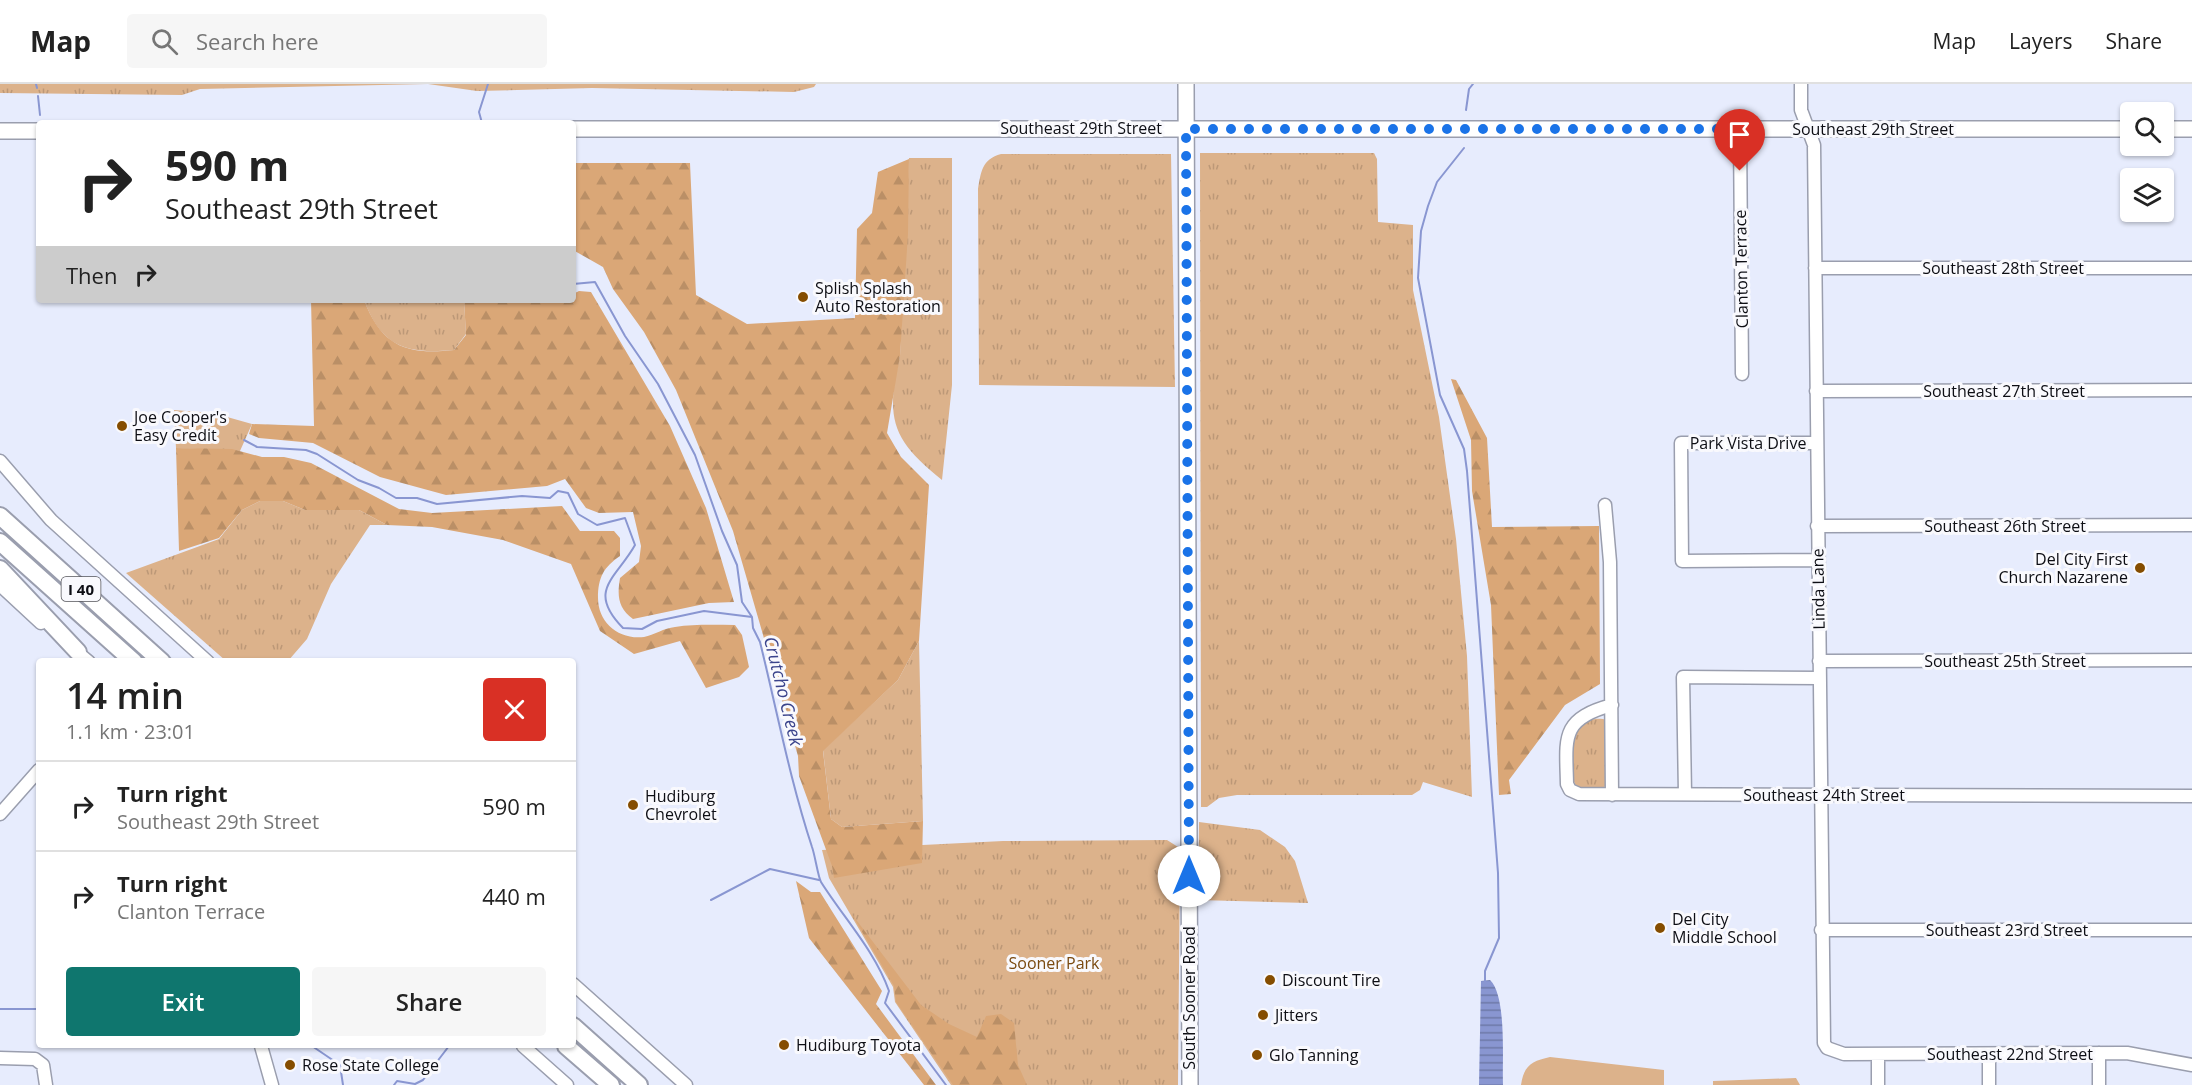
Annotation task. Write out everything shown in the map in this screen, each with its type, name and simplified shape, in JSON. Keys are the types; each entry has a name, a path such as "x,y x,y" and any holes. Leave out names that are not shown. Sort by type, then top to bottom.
{"highway":[{"name":"I 40","path":"0,516 158,658"},
{"name":"I 40","path":"0,542 130,658"},
{"path":"0,569 84,657"},
{"path":"576,1029 639,1085"},
{"path":"565,1048 579,1057"},
{"path":"568,1048 611,1085"}],"main road":[{"name":"South Sooner Road","path":"1186,84 1190,1085"},
{"name":"Southeast 29th Street","path":"576,129 2120,129"},
{"path":"2174,129 2192,129"},
{"path":"0,131 36,131"}],"street":[{"name":"Linda Lane","path":"1801,84 1801,110 1814,145 1822,1036 1827,1048"},
{"name":"Clanton Terrace","path":"1740,129 1742,374"},
{"name":"Southeast 28th Street","path":"1815,268 2192,268"},
{"name":"Southeast 27th Street","path":"1816,391 2192,390"},
{"name":"Park Vista Drive","path":"1816,443 1681,443 1682,561 1818,560"},
{"path":"0,461 51,520 204,658"},
{"path":"1605,505 1610,562 1612,795"},
{"name":"Southeast 26th Street","path":"1817,526 2192,525"},
{"path":"0,585 84,657"},
{"name":"Southeast 25th Street","path":"1819,662 2192,660"},
{"path":"1685,794 1683,677 1819,678"},
{"name":"Southeast 24th Street","path":"1612,705 1579,717 1570,727 1566,739 1567,784 1570,790 1579,794 2192,796"},
{"path":"0,814 36,773"},
{"name":"Southeast 23rd Street","path":"1821,930 2192,930"},
{"path":"576,987 686,1085"},
{"path":"262,1048 272,1085"},
{"path":"525,1048 567,1085"},
{"name":"Southeast 22nd Street","path":"1827,1048 1844,1054 2099,1053 2146,1055 2192,1065"},
{"path":"2099,1053 2099,1085"},
{"path":"1878,1054 1878,1085"},
{"path":"1989,1054 1989,1085"},
{"path":"0,1058 34,1059 43,1065 46,1085"},
{"path":"265,1060 279,1085"}],"green space":[{"path":"0,84 428,84 200,89 182,95 0,93"},
{"path":"428,84 816,84 814,87 794,92 592,88 477,91"},
{"path":"1200,153 1374,153 1377,159 1378,222 1413,225 1413,290 1439,417 1456,539 1467,656 1472,797 1423,782 1420,790 1412,795 1237,795 1219,798 1207,807 1201,807"},
{"path":"1001,154 1171,154 1175,387 979,385 978,189 986,163"},
{"path":"909,158 952,158 952,385 942,480 912,453 897,427 894,412 893,396 900,356"},
{"path":"909,159 908,234 900,356 887,433 901,457 929,485 919,641 898,680 823,751 831,819 842,827 923,821 922,863 834,878 832,866 799,776 798,756 733,531 676,390 644,332 613,289 603,267 576,252 576,163 690,163 696,295 747,324 855,318 857,229 872,213 878,172"},
{"path":"576,292 591,292 670,426 706,508 734,602 709,603 633,619 622,606 619,590 620,578 639,562 641,546 633,512 599,513 586,508 565,479 547,486 446,495 380,477 313,443 259,438 249,434 252,424 314,426 311,303 365,303 371,316 388,338 410,349 437,351 454,350 466,335 464,303 576,303"},
{"path":"365,303 464,303 466,334 454,350 410,349 388,338 371,316"},
{"path":"1451,379 1456,380 1487,438 1492,527 1599,526 1600,684 1565,705 1509,780 1511,794 1499,795 1491,605 1472,491 1471,440"},
{"path":"174,410 213,413 252,424 240,451 176,448"},
{"path":"176,448 232,449 262,457 284,457 311,463 399,509 432,513 562,506 580,531 614,531 620,538 620,556 603,573 598,591 599,607 611,628 626,636 644,637 675,627 735,625 742,635 749,667 739,677 706,688 680,641 634,654 600,631 571,564 503,540 432,527 387,525 359,510 305,510 283,501 260,501 242,510 219,538 179,551"},
{"path":"260,501 283,501 305,510 359,510 387,525 370,525 331,584 307,639 291,658 223,658 126,573 219,539 242,510"},
{"path":"919,641 923,821 842,827 831,819 823,750 898,680"},
{"path":"1594,719 1606,720 1607,782 1603,790 1578,789 1572,767 1574,738 1580,725"},
{"path":"1199,822 1260,830 1285,847 1295,861 1308,903 1198,900"},
{"name":"Sooner Park","path":"1167,840 1178,847 1180,855 1178,1085 951,1085 895,1002 893,987 829,878 822,850 1003,841"},
{"path":"796,881 811,892 820,892 882,991 876,1004 936,1085 924,1085 809,938"},
{"path":"851,913 921,1005 949,1024 977,1037 986,1016 1001,1014 1014,1023 1018,1065 1027,1085 953,1085 896,1002 894,986"},
{"path":"1550,1057 1664,1070 1664,1085 1521,1085 1524,1073 1530,1065"},
{"path":"1796,1078 1800,1085 1713,1085 1713,1081"}],"water":[{"path":"1490,980 1499,1000 1501,1014 1503,1085 1479,1085 1481,981"}],"waterway":[{"path":"36,84 37,88"},
{"name":"Crutcho Creek","path":"481,120 479,112 488,84"},
{"path":"1466,110 1469,89 1473,84"},
{"path":"38,96 40,115"},
{"path":"1464,148 1437,182 1428,206 1421,231 1418,278 1440,395 1464,449 1467,471 1498,873 1499,938 1485,971 1485,984"},
{"name":"Crutcho Creek","path":"576,284 595,282 625,336 658,384 695,455 722,531 737,565 742,602 752,617 753,628 760,642 790,771 820,879 876,962 889,991 885,1003 946,1085"},
{"path":"244,440 257,447 306,450 317,454 358,480 396,498 417,498 437,504 522,496 550,498 558,491 568,493 578,514 597,525 625,518 635,545 613,576 606,594 612,615 623,628 642,629 657,621 704,611 752,617"},
{"path":"711,900 770,869 819,880"},
{"path":"0,1009 36,1009"},
{"path":"315,1048 340,1065 343,1085"},
{"path":"394,1085 397,1081 415,1084 423,1080 447,1048"}],"place":[{"name":"Splish Splash Auto Restoration","path":"803,297"},
{"name":"Joe Cooper's Easy Credit","path":"122,426"},
{"name":"Del City First Church Nazarene","path":"2140,568"},
{"name":"Hudiburg Chevrolet","path":"633,805"},
{"name":"Del City Middle School","path":"1660,928"},
{"name":"Discount Tire","path":"1270,980"},
{"name":"Jitters","path":"1263,1015"},
{"name":"Hudiburg Toyota","path":"784,1045"},
{"name":"Glo Tanning","path":"1257,1055"},
{"name":"Rose State College","path":"290,1065"}],"route":[{"path":"1189,876 1186,129 1740,129 1740,171"}]}
